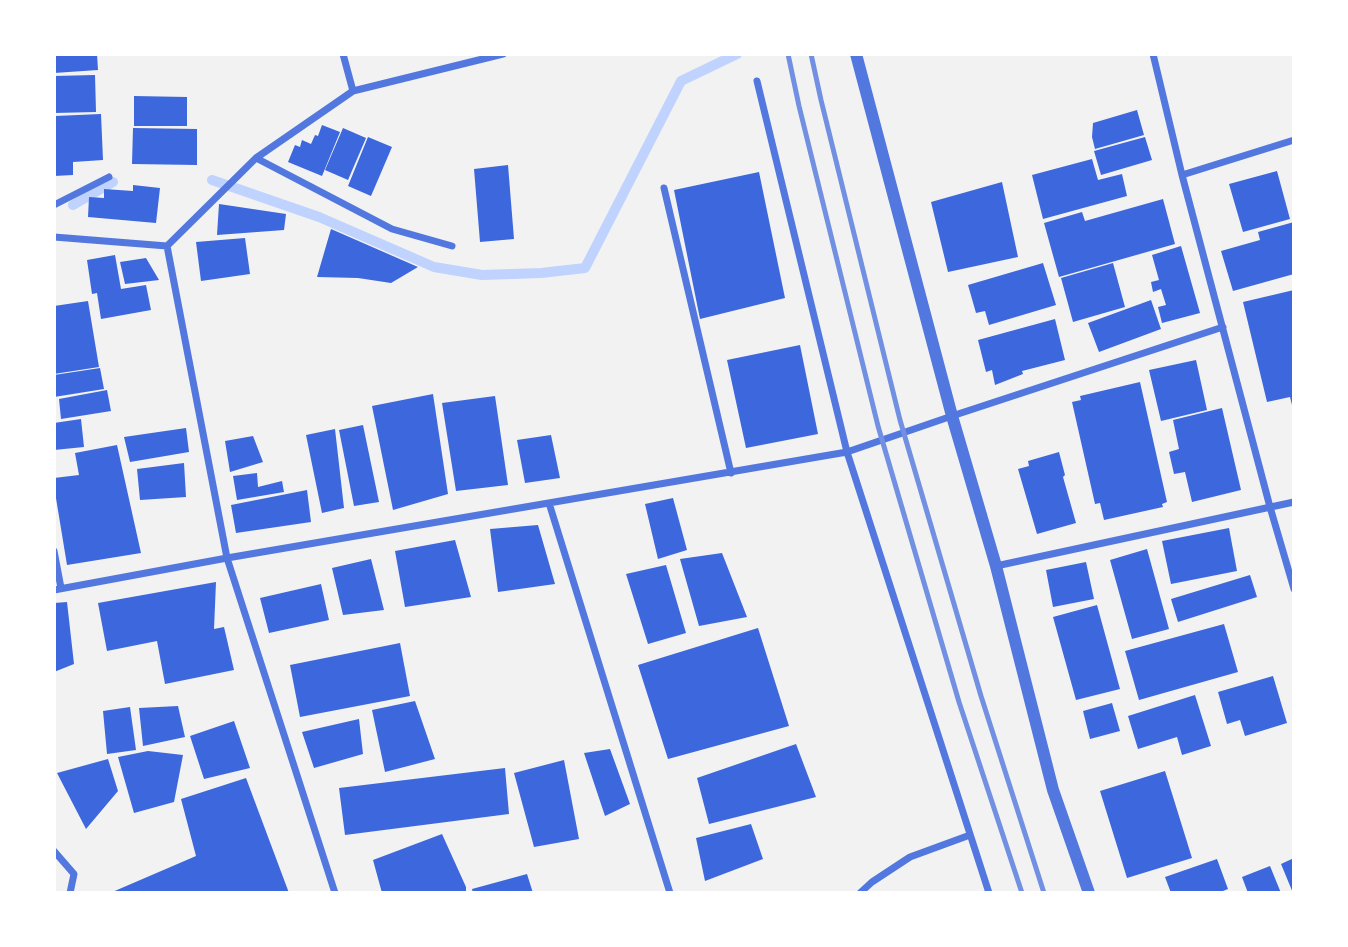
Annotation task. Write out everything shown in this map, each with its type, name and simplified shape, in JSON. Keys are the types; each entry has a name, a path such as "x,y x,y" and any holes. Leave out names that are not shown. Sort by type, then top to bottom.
{"street":[{"path":"343,54 353,91"},
{"path":"54,237 167,246 256,158 353,91 503,54"},
{"path":"856,54 952,416 996,566 1053,790 1089,893"},
{"path":"1153,54 1182,175 1294,589"},
{"path":"757,81 847,452 989,893"},
{"path":"1182,175 1294,140"},
{"path":"256,158 392,229 452,246"},
{"path":"54,205 109,177"},
{"path":"664,188 731,473"},
{"path":"167,246 227,558 335,893"},
{"path":"54,551 57,589 847,452 1223,327"},
{"path":"996,566 1294,502"},
{"path":"548,503 670,893"},
{"path":"860,893 910,857 970,835"},
{"path":"54,851 74,874 70,893"}],"building":[{"path":"54,54 97,54 98,70 54,73"},
{"path":"95,75 96,112 54,113 54,76"},
{"path":"134,96 187,97 187,126 134,126"},
{"path":"1137,110 1144,135 1095,149 1093,123"},
{"path":"101,114 103,160 73,162 73,175 54,176 55,116"},
{"path":"322,125 340,132 322,176 288,162 295,145 300,147 302,140 311,144"},
{"path":"133,128 197,129 197,165 132,164"},
{"path":"343,128 366,138 348,180 325,170"},
{"path":"368,137 392,147 371,196 348,186"},
{"path":"1145,137 1152,160 1101,175 1094,151"},
{"path":"1092,159 1098,180 1122,174 1127,196 1043,219 1032,175"},
{"path":"508,165 514,239 480,242 474,169"},
{"path":"1277,171 1290,219 1243,232 1229,184"},
{"path":"759,172 785,298 700,319 674,190"},
{"path":"1002,182 1018,257 948,272 931,202"},
{"path":"133,185 160,188 156,223 88,217 89,197 104,198 104,189 133,191"},
{"path":"1163,199 1175,244 1059,277 1044,223 1082,212 1085,221"},
{"path":"219,204 286,214 284,230 217,235"},
{"path":"1294,222 1294,274 1233,291 1221,251 1260,240 1258,232"},
{"path":"331,229 418,267 391,283 358,278 317,277"},
{"path":"245,238 250,274 201,281 196,242"},
{"path":"1181,246 1200,313 1162,323 1158,307 1166,305 1161,289 1153,292 1151,282 1159,280 1152,255"},
{"path":"115,255 121,289 146,285 151,310 101,319 97,293 92,294 87,260"},
{"path":"146,258 159,280 125,284 120,262"},
{"path":"1043,263 1056,305 989,325 985,311 976,313 968,285"},
{"path":"1113,263 1125,307 1073,322 1061,278"},
{"path":"1294,290 1293,409 1290,397 1267,402 1243,302"},
{"path":"1151,300 1161,329 1099,352 1088,323"},
{"path":"88,301 99,367 54,374 54,306"},
{"path":"1055,319 1065,360 1022,371 1023,374 995,385 992,370 986,372 978,340"},
{"path":"800,345 818,434 746,448 727,360"},
{"path":"1196,360 1207,410 1161,421 1149,370"},
{"path":"100,368 104,389 54,397 54,375"},
{"path":"1140,382 1167,502 1162,504 1163,507 1104,520 1100,503 1095,504 1072,402 1081,400 1080,396"},
{"path":"107,390 111,411 61,419 59,399"},
{"path":"433,394 448,494 393,510 372,406"},
{"path":"495,396 508,485 456,491 442,403"},
{"path":"1222,408 1241,490 1192,502 1185,472 1174,474 1169,452 1179,449 1173,420"},
{"path":"81,419 84,447 54,450 54,423"},
{"path":"363,425 379,502 354,506 339,430"},
{"path":"186,428 189,452 130,462 124,437"},
{"path":"335,429 344,508 322,513 306,435"},
{"path":"551,435 560,478 525,483 517,440"},
{"path":"253,436 263,462 230,472 225,441"},
{"path":"117,445 141,553 67,565 54,478 79,475 75,453"},
{"path":"1059,452 1076,523 1037,534 1018,469 1029,466 1028,461"},
{"path":"184,463 186,497 140,500 137,469"},
{"path":"257,473 258,487 282,481 284,492 237,500 233,476"},
{"path":"307,490 311,522 236,533 231,505"},
{"path":"673,498 687,550 658,559 645,504"},
{"path":"538,525 555,584 498,592 490,529"},
{"path":"1229,528 1237,571 1171,584 1162,541"},
{"path":"455,540 471,597 405,607 395,551"},
{"path":"1147,549 1169,629 1132,639 1110,560"},
{"path":"722,553 747,617 699,626 680,559"},
{"path":"371,559 384,610 343,615 332,568"},
{"path":"1086,562 1094,599 1053,607 1046,570"},
{"path":"666,565 686,633 648,644 626,574"},
{"path":"1250,575 1257,597 1178,622 1171,599"},
{"path":"216,582 214,629 224,627 234,670 165,684 157,641 107,651 98,603"},
{"path":"321,584 329,620 269,633 260,598"},
{"path":"67,602 74,664 54,672 54,603"},
{"path":"1097,605 1120,689 1076,700 1053,617"},
{"path":"1224,624 1238,672 1139,700 1125,651"},
{"path":"758,628 789,726 668,759 638,665"},
{"path":"400,643 410,696 300,717 290,665"},
{"path":"1273,676 1287,723 1245,736 1240,720 1227,724 1218,692"},
{"path":"1195,695 1211,746 1182,755 1177,737 1138,749 1128,716"},
{"path":"415,701 435,759 385,772 372,710"},
{"path":"1112,703 1120,731 1090,739 1083,711"},
{"path":"178,706 185,737 143,746 139,708"},
{"path":"130,707 136,750 107,754 103,711"},
{"path":"359,719 363,754 314,768 302,732"},
{"path":"234,721 250,768 204,779 190,736"},
{"path":"796,744 816,797 709,824 697,778"},
{"path":"610,749 630,804 605,816 584,753"},
{"path":"148,751 183,755 174,802 134,813 118,757"},
{"path":"108,759 118,791 86,829 57,773"},
{"path":"564,760 579,839 534,847 514,773"},
{"path":"505,768 509,814 345,835 339,788"},
{"path":"1165,771 1192,858 1127,878 1100,791"},
{"path":"246,778 289,893 110,893 196,856 181,799"},
{"path":"751,824 763,859 705,881 696,838"},
{"path":"442,834 466,887 466,893 382,893 373,860"},
{"path":"1294,858 1294,893 1293,893 1281,864"},
{"path":"1217,859 1228,889 1218,893 1171,893 1165,877"},
{"path":"1270,866 1281,893 1248,893 1242,877"},
{"path":"527,874 533,893 473,893 472,889"}],"waterway":[{"path":"212,180 319,217 434,267 482,275 585,268 681,81 737,54"},
{"path":"73,205 113,182"}],"railway":[{"path":"788,54 878,426 959,702 1022,893"},
{"path":"811,54 900,420 981,696 1044,893"}]}
